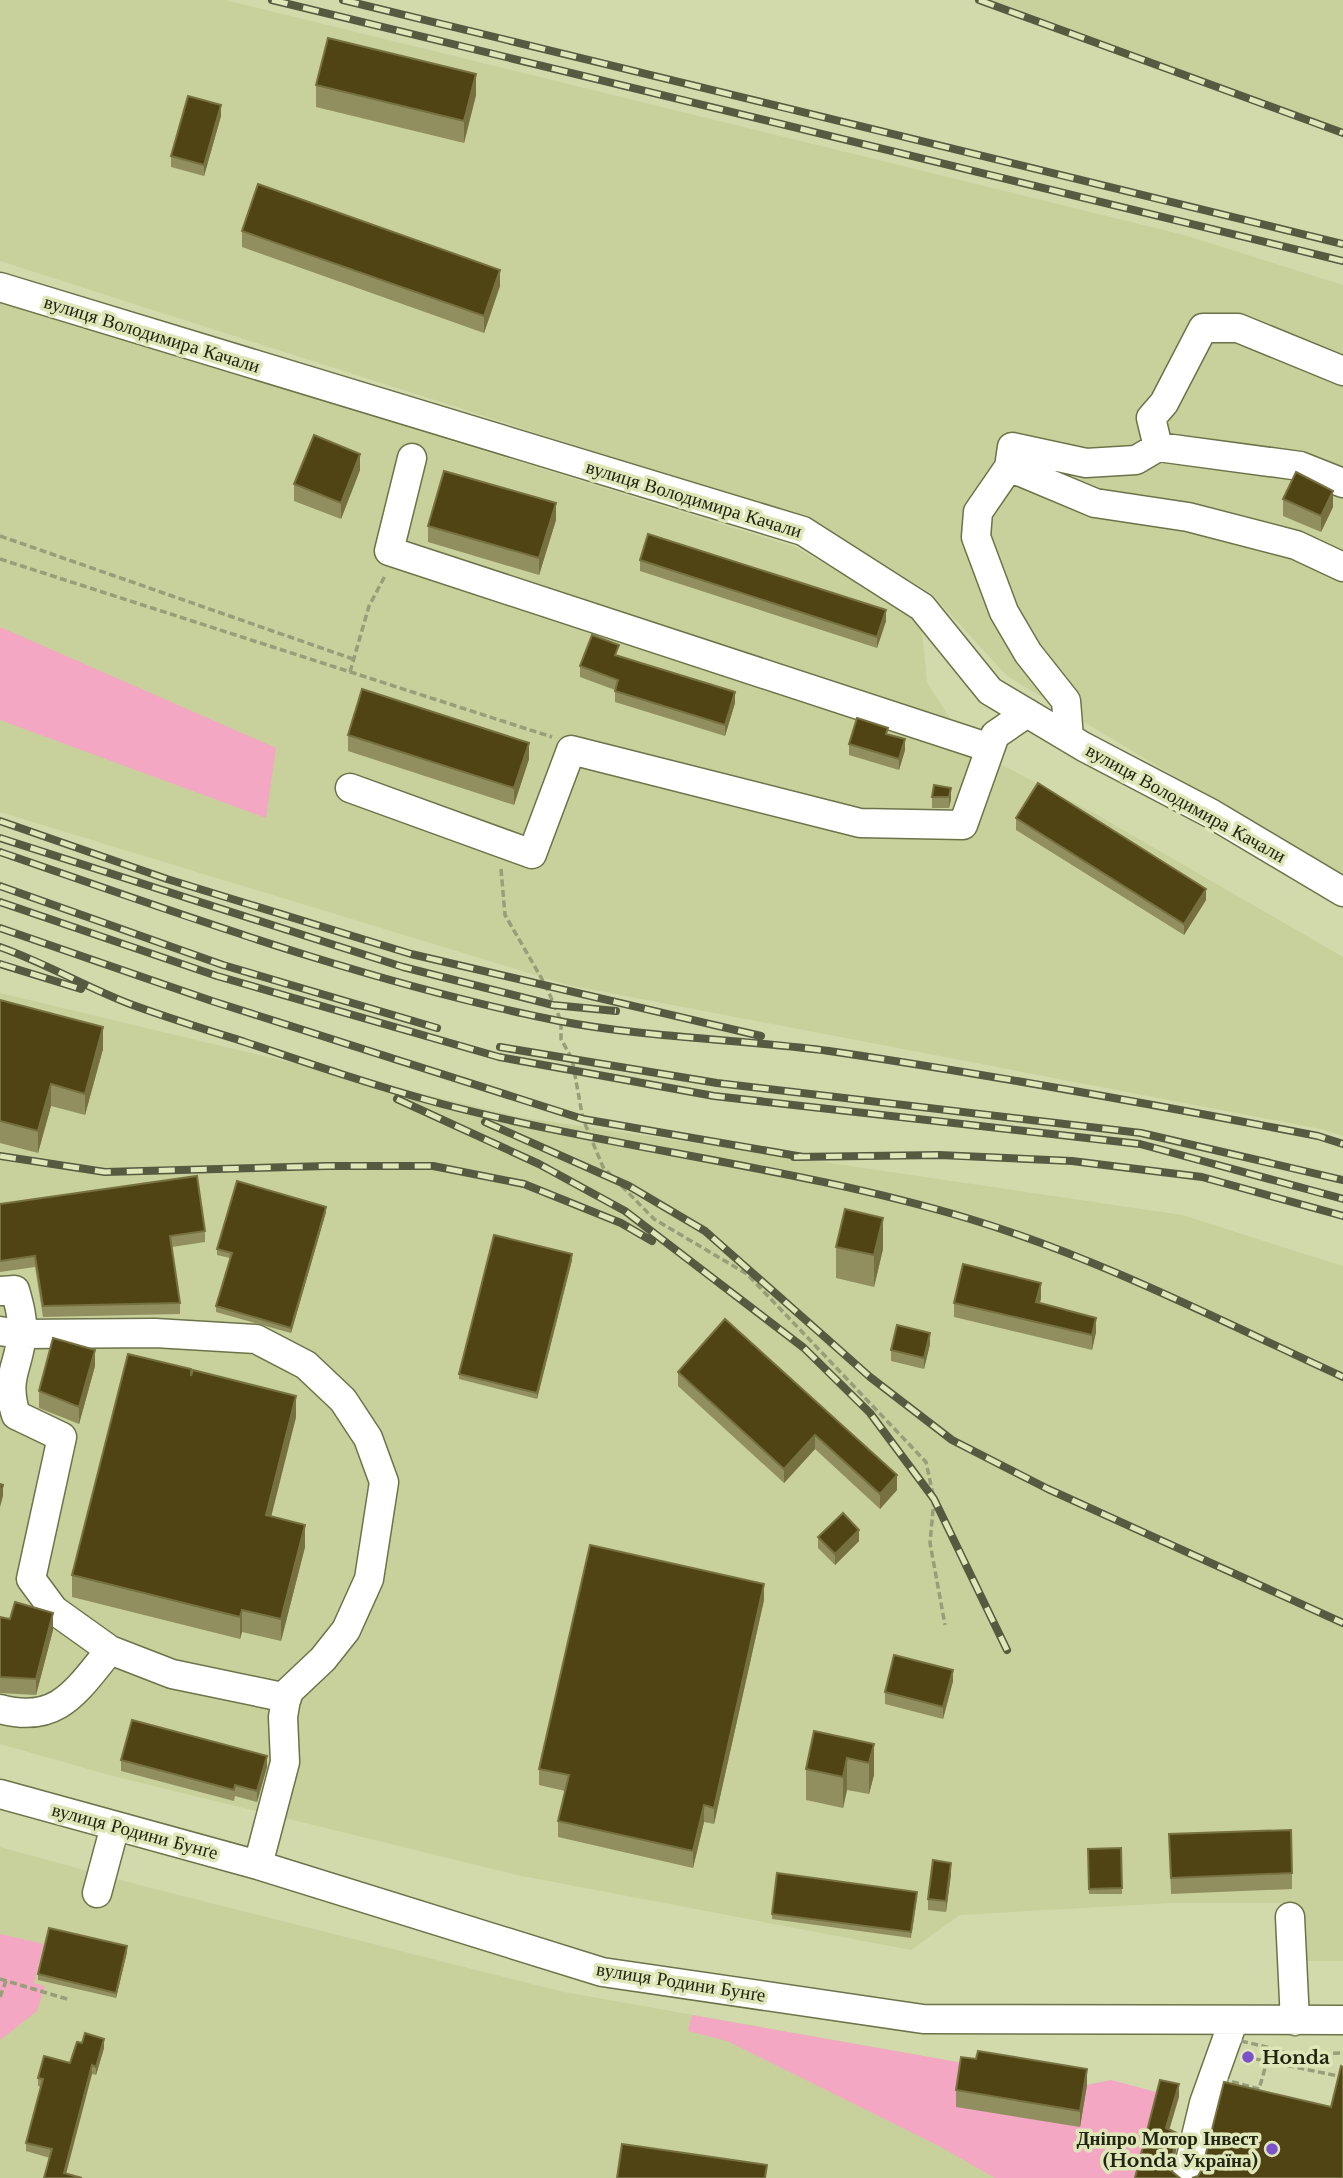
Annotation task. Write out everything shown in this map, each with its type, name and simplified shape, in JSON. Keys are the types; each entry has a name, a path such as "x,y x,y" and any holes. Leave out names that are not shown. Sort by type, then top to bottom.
{"street":[{"name":"вулиця Володимира Качали","path":"0,288 803,531 922,607 990,691 1069,738 1212,814 1343,891"},
{"path":"1158,447 1151,418 1164,403 1203,328 1238,328 1343,371"},
{"path":"1069,738 1066,701 1028,653 1004,612 976,537 978,512 1009,467 1012,447 1086,463 1136,460 1158,447 1300,466 1343,483"},
{"path":"412,458 389,551 990,748"},
{"path":"1009,467 1095,503 1188,517 1296,545 1343,567"},
{"path":"350,789 532,854 571,750 860,823 963,825 995,735 1027,713"},
{"path":"0,1292 15,1290 21,1312 11,1332 9,1392 16,1415 62,1437 31,1579 54,1610 110,1650 172,1674 287,1698"},
{"path":"11,1332 155,1333 256,1339 306,1365 343,1400 368,1438 384,1482 369,1579 346,1630 323,1659 288,1693 283,1717 285,1762 258,1865"},
{"path":"0,1709 24,1716 42,1713 72,1696 110,1650"},
{"name":"вулиця Родини Бунґе","path":"0,1794 258,1865 602,1972 923,2019 1233,2022 1343,2020"},
{"path":"97,1893 116,1826"},
{"path":"1290,1917 1295,2021"},
{"path":"1186,2178 1204,2103 1233,2022"}],"path":[{"path":"0,537 353,659"},
{"path":"350,672 369,606 385,575 389,551"},
{"path":"0,559 547,734 571,750"},
{"path":"498,842 505,915 546,986 561,1021 561,1039 572,1059 583,1119 603,1167 654,1219 747,1274 926,1462 934,1499 930,1543 945,1625"},
{"path":"0,1979 67,1999"},
{"path":"0,1997 6,1981"},
{"path":"1271,2048 1290,2054 1343,2053"},
{"path":"1268,2063 1343,2077"}],"shaded area":[{"path":"0,0 225,0 1184,235 1343,285 1343,877 1007,676 931,593 812,521 0,261"},
{"path":"992,0 1343,0 1343,130"},
{"path":"0,302 795,547 921,619 927,682 968,747 1092,812 1343,957 1343,1136 1321,1129 568,985 0,812"},
{"path":"0,627 276,748 266,818 0,720"},
{"path":"0,993 519,1117 1182,1215 1343,1266 1343,1961 1298,1961 1296,1903 1173,1903 960,1915 911,1950 517,1875 113,1776 0,1744"},
{"path":"0,1847 139,1885 564,1992 1087,2085 1111,2080 1139,2178 0,2178"},
{"path":"0,1934 44,1944 34,1983 45,1986 37,2011 0,2040"},
{"path":"692,2015 1087,2085 1111,2080 1160,2093 1139,2178 995,2178 941,2147 727,2041 688,2031"}],"building":[{"path":"328,38 476,74 464,121 316,85"},
{"path":"188,96 221,105 204,165 171,156"},
{"path":"258,184 500,270 484,316 242,231"},
{"path":"314,435 360,454 341,503 294,484"},
{"path":"444,471 556,503 539,558 428,526"},
{"path":"1296,472 1333,491 1321,516 1283,499"},
{"path":"648,534 886,610 877,637 640,560"},
{"path":"592,635 619,645 615,655 735,692 725,725 615,691 618,680 580,666"},
{"path":"362,689 529,743 514,788 348,735"},
{"path":"857,718 888,728 886,734 905,739 899,759 849,744"},
{"path":"1038,783 1206,889 1184,924 1016,818"},
{"path":"934,785 951,788 949,797 932,797"},
{"path":"0,1000 103,1027 85,1094 51,1084 38,1131 0,1121"},
{"path":"197,1176 205,1231 170,1236 180,1303 43,1306 35,1256 0,1261 0,1204"},
{"path":"237,1181 326,1207 291,1328 216,1306 232,1253 217,1249"},
{"path":"845,1209 883,1218 874,1255 836,1247"},
{"path":"494,1235 572,1254 537,1393 459,1374"},
{"path":"963,1264 1041,1283 1036,1302 1096,1318 1092,1335 954,1303"},
{"path":"725,1319 897,1475 880,1494 815,1435 784,1469 678,1372"},
{"path":"897,1325 930,1333 924,1358 891,1350"},
{"path":"53,1338 95,1350 79,1407 39,1391"},
{"path":"128,1354 191,1369 191,1376 193,1370 296,1396 266,1515 305,1525 281,1619 242,1610 240,1617 72,1575"},
{"path":"843,1513 859,1530 835,1554 818,1537"},
{"path":"590,1545 764,1584 714,1808 704,1805 693,1851 558,1821 569,1775 539,1769"},
{"path":"15,1602 53,1613 36,1679 0,1677 0,1617 10,1619"},
{"path":"894,1655 953,1670 943,1707 885,1692"},
{"path":"132,1720 267,1756 257,1791 235,1785 234,1790 121,1760"},
{"path":"814,1731 874,1744 869,1763 847,1758 843,1777 806,1769"},
{"path":"1291,1830 1292,1873 1171,1878 1169,1834"},
{"path":"1121,1848 1122,1888 1089,1889 1088,1849"},
{"path":"933,1860 951,1863 946,1901 928,1899"},
{"path":"777,1873 917,1892 911,1932 772,1914"},
{"path":"49,1928 127,1946 116,1993 38,1974"},
{"path":"85,2033 104,2039 96,2067 92,2065 64,2173 82,2178 44,2178 52,2149 26,2143 43,2079 38,2078 44,2056 70,2063 77,2042 82,2043"},
{"path":"978,2051 1087,2069 1080,2111 956,2090 961,2057 976,2059"},
{"name":"Дніпро Мотор Інвест (Honda Україна)","path":"1341,2066 1343,2178 1192,2178 1198,2176 1202,2169 1224,2082 1331,2107"},
{"path":"1160,2080 1179,2084 1166,2128 1177,2133 1170,2170 1180,2178 1135,2178"},
{"path":"622,2144 767,2165 765,2178 617,2178"}],"railway":[{"path":"272,0 1343,261"},
{"path":"343,0 1343,244"},
{"path":"979,0 1343,133"},
{"path":"0,821 167,879 411,954 761,1036"},
{"path":"0,838 403,967 553,1005 616,1011"},
{"path":"0,852 277,946 417,987 559,1021 890,1060 1196,1113 1318,1136 1343,1144"},
{"path":"0,886 223,965 437,1028"},
{"path":"0,902 217,976 499,1057 714,1096 1140,1144 1343,1199"},
{"path":"0,928 212,1001 583,1119 803,1157"},
{"path":"0,947 144,1009 417,1097 574,1134 839,1185 970,1219 1113,1271 1343,1377"},
{"path":"0,964 81,989"},
{"path":"500,1047 717,1083 1141,1133 1343,1180"},
{"path":"397,1099 539,1164 625,1211 804,1348 870,1413 934,1499 1007,1650"},
{"path":"485,1122 629,1186 705,1231 870,1377 952,1440 1048,1489 1343,1623"},
{"path":"794,1157 939,1155 1072,1161 1202,1177 1343,1216"},
{"path":"0,1156 105,1172 433,1166 524,1184 621,1223 652,1241"}],"place":[{"name":"Honda","path":"1248,2057"},
{"name":"Дніпро Мотор Інвест (Honda Україна)","path":"1272,2149"}]}
